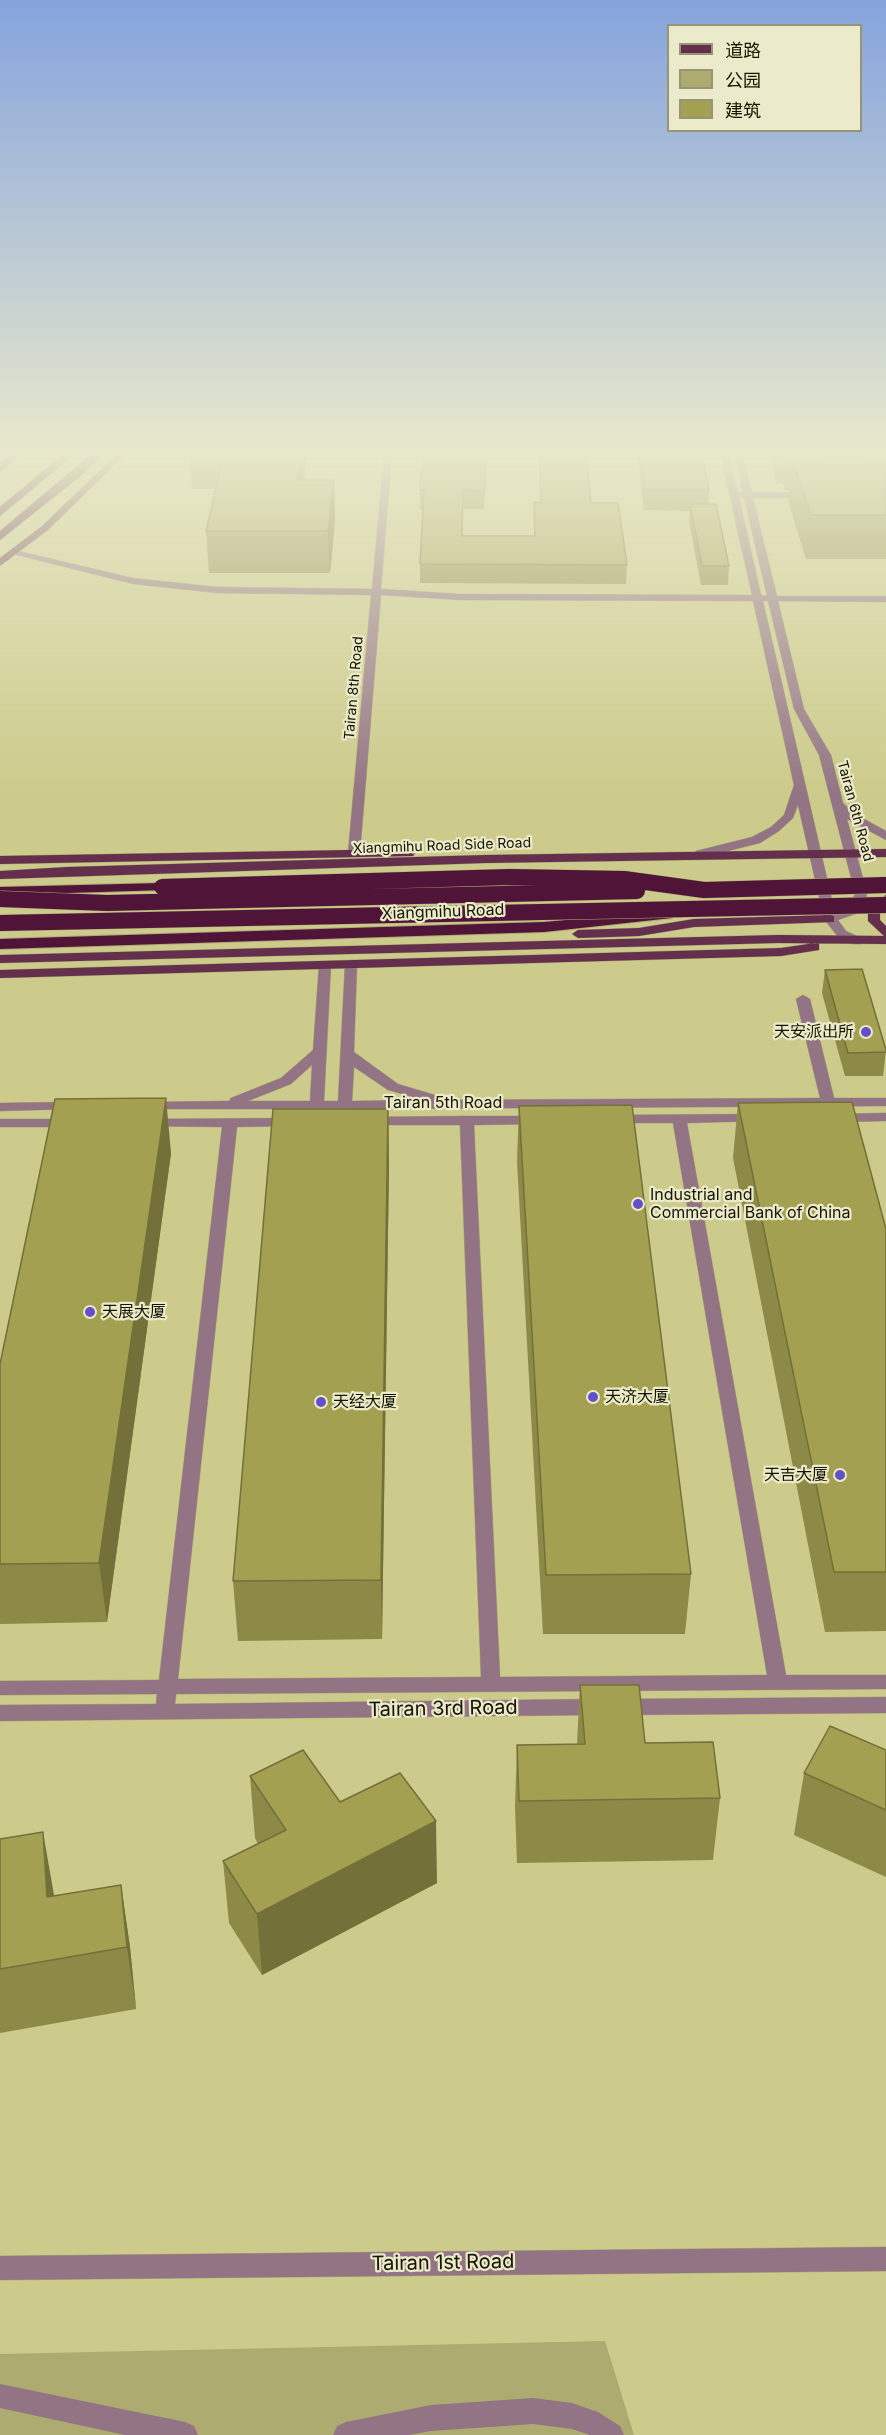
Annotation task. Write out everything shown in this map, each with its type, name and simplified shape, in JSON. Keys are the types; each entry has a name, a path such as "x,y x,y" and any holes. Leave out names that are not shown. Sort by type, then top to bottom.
{"highway":[{"name":"Xiangmihu Road","path":"0,891 520,877 624,879 704,890 886,885"},
{"path":"0,899 107,903 704,890"},
{"name":"Xiangmihu Road","path":"0,944 578,925 708,909 886,904"},
{"path":"0,923 708,909"}],"main road":[{"path":"0,860 354,853 486,859"},
{"name":"Xiangmihu Road Side Road","path":"0,875 486,859 886,853"},
{"path":"886,899 874,909 874,921 886,933"},
{"path":"498,947 575,934 639,932 694,923 830,919"},
{"path":"0,959 778,939 886,940"},
{"path":"0,974 781,952 857,941"}],"street":[{"path":"72,567 133,581 233,591 376,592 460,597 886,599"},
{"name":"Tairan 8th Road","path":"354,853 378,567"},
{"path":"749,567 830,919 843,934 857,941"},
{"name":"Tairan 6th Road","path":"765,567 801,715 825,755 861,898 854,910 830,919"},
{"path":"675,857 719,852 756,840 775,829 789,816 795,802 798,784"},
{"path":"838,804 851,816 886,836"},
{"path":"325,965 317,1105 331,1121 345,1105 351,964"},
{"path":"803,999 828,1102"},
{"path":"216,1106 245,1099 286,1081 320,1051"},
{"path":"347,1053 361,1066 393,1087 467,1112 491,1685"},
{"name":"Tairan 5th Road","path":"127,1123 331,1121 467,1112 886,1102"},
{"name":"Tairan 5th Road","path":"132,1106 345,1105 467,1112 549,1120"},
{"path":"0,1107 84,1106"},
{"path":"817,1118 886,1117"},
{"path":"596,1119 771,1118"},
{"path":"679,1119 778,1683"},
{"path":"165,1711 230,1122"},
{"path":"0,1123 81,1123"},
{"name":"Tairan 3rd Road","path":"0,1688 886,1682"},
{"name":"Tairan 3rd Road","path":"0,1713 886,1705"},
{"name":"Tairan 1st Road","path":"0,2268 886,2259"},
{"path":"0,2396 185,2435"},
{"path":"346,2435 431,2418 533,2411 572,2416 598,2425 611,2435"}],"green space":[{"path":"605,2341 634,2435 0,2435 0,2354"}],"building":[{"path":"862,969 886,1052 848,1053 825,970"},
{"name":"天展大厦","path":"166,1098 99,1563 0,1564 0,1364 55,1099"},
{"name":"天吉大厦","path":"852,1102 886,1229 886,1572 834,1572 738,1103"},
{"name":"天济大厦","path":"632,1105 691,1574 546,1575 519,1106"},
{"name":"天经大厦","path":"273,1109 388,1109 381,1580 233,1581"},
{"path":"580,1685 639,1685 645,1743 713,1742 720,1798 519,1801 517,1745 585,1744"},
{"path":"830,1726 886,1750 886,1810 804,1773"},
{"path":"303,1750 340,1802 400,1773 436,1821 257,1914 223,1861 286,1830 250,1776"},
{"path":"43,1832 47,1897 121,1885 127,1947 0,1969 0,1839"}],"place":[{"name":"天安派出所","path":"866,1032"},
{"name":"Industrial and Commercial Bank of China","path":"638,1204"},
{"name":"天展大厦","path":"90,1312"},
{"name":"天济大厦","path":"593,1397"},
{"name":"天经大厦","path":"321,1402"},
{"name":"天吉大厦","path":"840,1475"}]}
